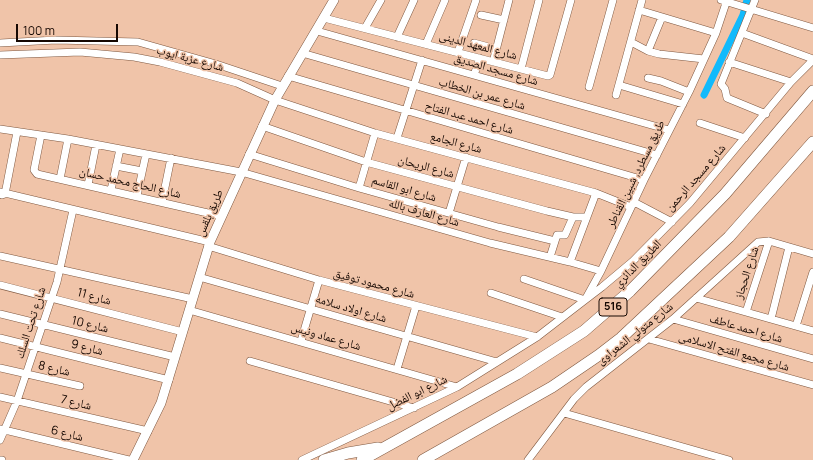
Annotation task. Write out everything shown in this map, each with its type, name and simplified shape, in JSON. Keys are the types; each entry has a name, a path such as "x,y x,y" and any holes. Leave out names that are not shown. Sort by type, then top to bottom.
{"highway":[{"name":"الطريق الدائري","path":"362,460 523,370 562,346 605,314 630,291 725,194 813,91"},
{"name":"516","path":"423,460 552,387 593,360 621,338 729,237 813,142"},
{"path":"324,460 348,453 384,447"}],"main road":[{"name":"طريق بلقس","path":"139,449 161,403 209,244 221,216 282,86 317,31 334,0"},
{"path":"133,460 139,449"},
{"path":"137,460 139,449"}],"street":[{"path":"366,28 381,0"},
{"path":"397,37 414,0"},
{"path":"426,44 445,0"},
{"path":"458,52 476,0"},
{"path":"493,62 509,0"},
{"path":"521,69 539,0"},
{"name":"شارع المعهد الدينى","path":"324,18 550,76 571,0"},
{"path":"589,87 613,0"},
{"path":"616,95 642,0"},
{"path":"725,0 813,28"},
{"name":"طريق مسطرد, شبين القناطر","path":"537,337 585,300 601,272 644,180 689,92 716,33 725,0"},
{"path":"755,0 722,81 726,98 766,114"},
{"path":"639,10 716,33"},
{"path":"481,15 504,20"},
{"path":"648,51 662,17"},
{"name":"شارع مسجد الصديق","path":"317,31 669,130"},
{"path":"742,34 813,59"},
{"path":"0,43 56,40 138,42 216,64 282,86"},
{"path":"631,42 648,51 704,59"},
{"path":"474,43 496,49"},
{"name":"شارع عزبة ايوب","path":"0,55 80,52 134,57 166,63 237,84 275,100"},
{"name":"شارع عمر بن الخطاب","path":"302,53 657,155"},
{"path":"474,75 480,58"},
{"name":"شارع مسجد الرحمن","path":"585,300 620,273 672,222 766,114 791,82 813,59"},
{"path":"397,138 422,60"},
{"path":"729,62 791,82"},
{"name":"شارع احمد عبد الفتاح","path":"288,76 644,180"},
{"path":"648,78 661,81 689,92"},
{"path":"619,85 683,104"},
{"name":"شارع الجامع","path":"275,100 376,133 596,193 633,205 672,222"},
{"path":"700,124 745,138"},
{"name":"شارع الريحان","path":"262,126 366,162 572,217 587,217"},
{"name":"شارع العارف بالله","path":"0,130 68,139 241,172 490,243 570,262 601,272"},
{"path":"17,132 2,194 209,244"},
{"path":"359,188 376,133"},
{"name":"شارع الحاج محمد حسان","path":"40,135 35,172 221,216"},
{"path":"60,179 68,139"},
{"path":"88,185 96,145"},
{"path":"111,190 120,149"},
{"path":"137,196 146,154"},
{"name":"شارع ابو القاسم","path":"249,154 359,188 555,241"},
{"path":"449,213 466,157"},
{"path":"162,202 171,158"},
{"path":"116,166 142,171"},
{"path":"570,262 596,193"},
{"name":"شارع تحت السلك","path":"0,440 2,430 17,401 60,270 73,210"},
{"path":"550,257 558,235 566,235 572,217"},
{"path":"769,241 813,254"},
{"name":"شارع متولي الشعراوى","path":"529,460 564,413 586,387 673,319 758,242 769,241"},
{"name":"شارع الحجاز","path":"746,312 769,241"},
{"name":"شارع محمود توفيق","path":"209,244 319,280 537,337"},
{"path":"771,319 790,247"},
{"path":"0,256 193,299"},
{"path":"796,326 813,272"},
{"name":"شارع اولاد سلامه","path":"199,277 497,362"},
{"path":"524,279 585,300"},
{"path":"301,342 319,280"},
{"name":"شارع 11","path":"0,285 183,332"},
{"path":"491,293 562,317"},
{"path":"696,298 813,331"},
{"path":"397,369 416,306"},
{"name":"شارع عماد ونيس","path":"190,310 457,387"},
{"name":"شارع 10","path":"0,314 175,357"},
{"name":"شارع احمد عاطف","path":"673,319 813,359"},
{"name":"شارع ابو الفضل","path":"302,460 457,387 537,337"},
{"name":"شارع 9","path":"0,338 169,380"},
{"name":"شارع مجمع الفتح الاسلامى","path":"649,339 813,385"},
{"path":"250,361 414,408"},
{"name":"شارع 8","path":"0,368 80,386"},
{"name":"شارع 7","path":"0,397 148,431"},
{"path":"564,413 729,460"},
{"name":"شارع 6","path":"2,430 99,456 129,460"}],"waterway":[{"path":"704,95 743,15 747,0"}]}
